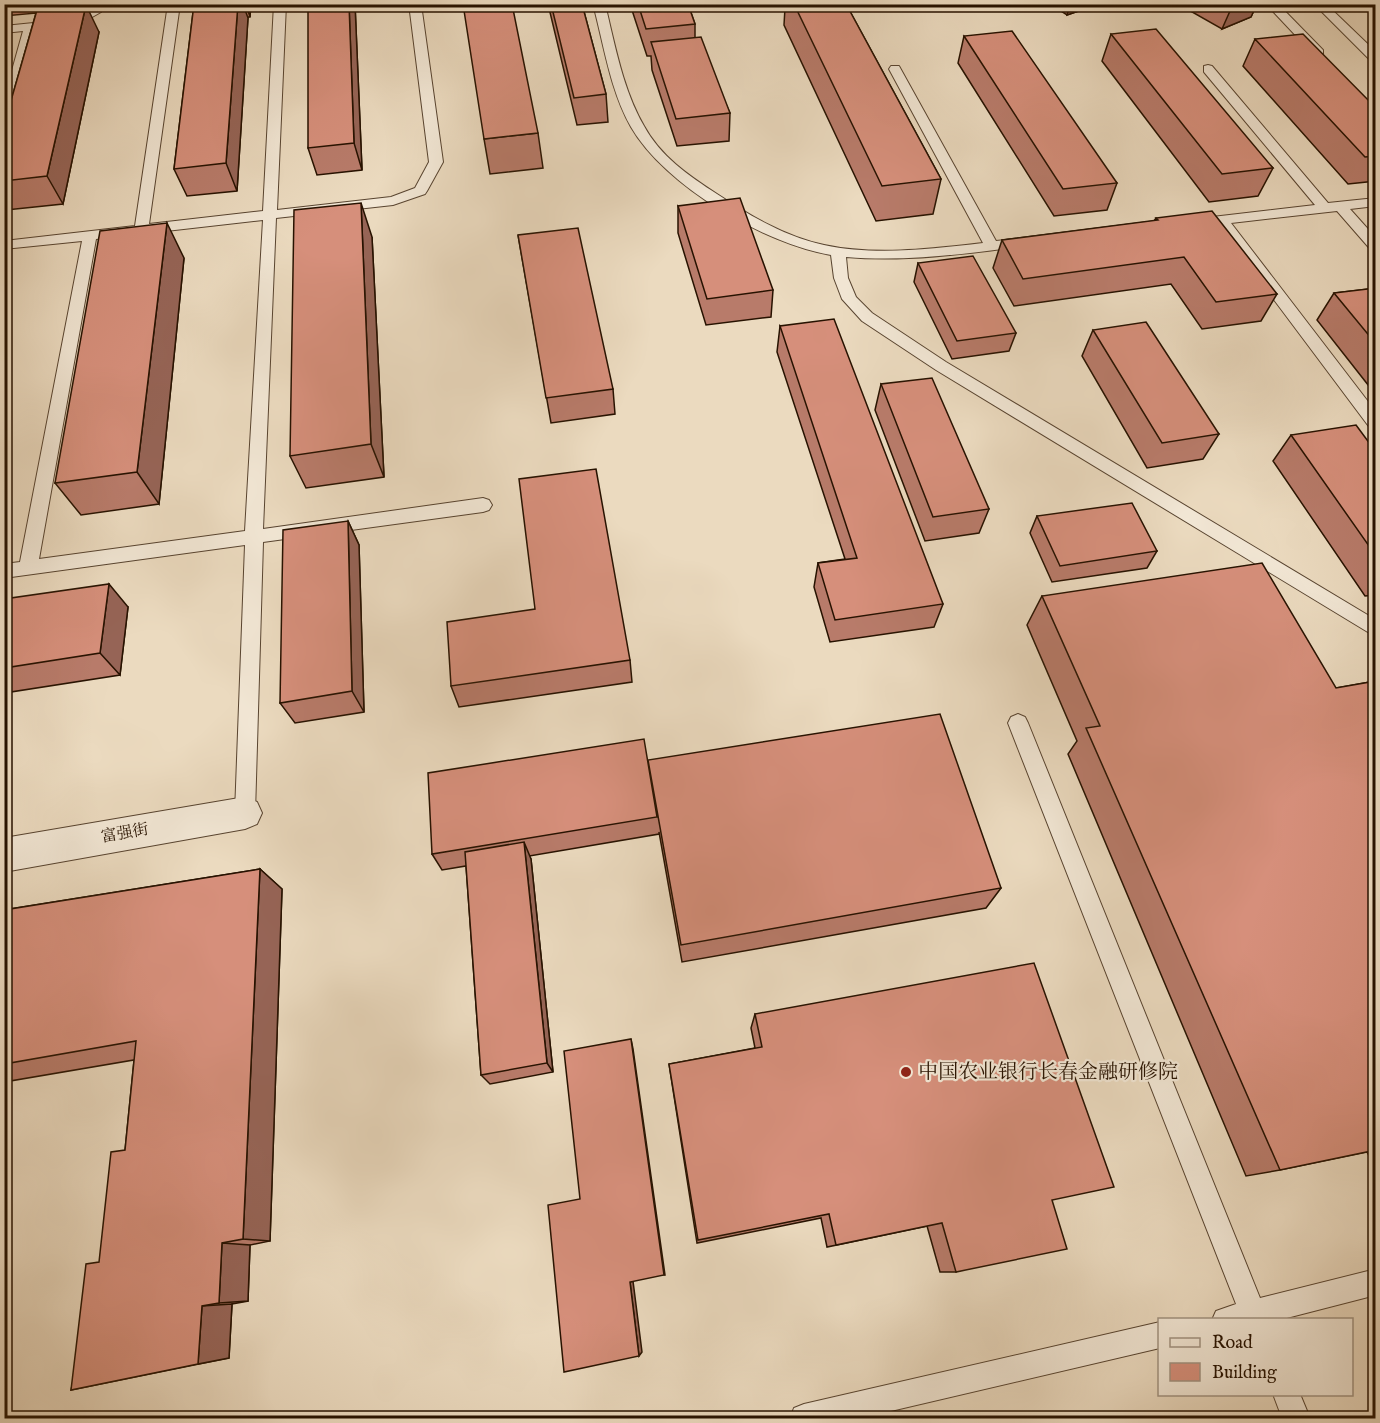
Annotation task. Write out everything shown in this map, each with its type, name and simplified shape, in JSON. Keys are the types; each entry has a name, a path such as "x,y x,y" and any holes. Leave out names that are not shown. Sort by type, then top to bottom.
{"street":[{"name":"富强街","path":"4,855 245,813"}],"lane":[{"path":"4,30 76,22 95,12 97,4"},
{"path":"141,229 174,4"},
{"path":"245,813 254,536 280,4"},
{"path":"4,245 393,201 420,191 436,162 415,4"},
{"path":"599,4 636,125 658,157 698,188 739,214 789,238 838,252 881,254 946,251 1038,241"},
{"path":"1271,4 1327,62"},
{"path":"1320,4 1376,59"},
{"path":"4,124 30,28"},
{"path":"895,69 992,246"},
{"path":"1208,69 1333,207 1376,248"},
{"path":"1176,225 1376,202"},
{"path":"1222,220 1376,424"},
{"path":"28,568 90,235"},
{"path":"838,252 841,278 849,299 867,317 952,372 1376,630"},
{"path":"4,571 483,505"},
{"path":"1018,723 1255,1316"},
{"path":"1240,1318 1255,1316 1376,1282"},
{"path":"804,1419 1158,1335"},
{"path":"1286,1396 1296,1419"}],"building":[{"path":"194,4 238,4 226,163 174,169"},
{"path":"308,4 349,4 354,143 308,148"},
{"path":"463,4 512,4 538,133 484,139"},
{"path":"551,4 582,4 606,94 574,98"},
{"path":"638,4 688,4 695,24 646,29"},
{"path":"794,4 846,4 941,179 882,186"},
{"path":"1219,4 1245,4 1230,11"},
{"path":"86,5 47,176 4,181 4,125 37,10"},
{"path":"1156,29 1273,168 1222,174 1111,34"},
{"path":"1012,31 1117,183 1063,189 964,36"},
{"path":"1303,34 1376,108 1376,156 1365,157 1255,39"},
{"path":"701,37 730,113 676,119 651,42"},
{"path":"740,198 773,290 707,299 678,206"},
{"path":"361,203 371,444 290,456 294,210"},
{"path":"1212,211 1277,294 1216,302 1184,257 1023,279 1002,240 1158,220 1156,218"},
{"path":"167,223 137,472 55,483 100,231"},
{"path":"578,228 613,389 546,398 518,235"},
{"path":"973,256 1016,333 957,341 918,263"},
{"path":"1376,288 1376,344 1334,293"},
{"path":"834,319 943,604 835,620 818,563 857,558 780,326"},
{"path":"1146,322 1219,434 1162,443 1093,330"},
{"path":"932,378 989,509 933,517 881,384"},
{"path":"1356,425 1376,452 1376,556 1291,435"},
{"path":"596,469 630,660 451,686 447,622 535,609 519,479"},
{"path":"1132,503 1157,551 1060,566 1037,516"},
{"path":"348,521 352,691 280,703 283,530"},
{"path":"1262,563 1336,688 1376,681 1376,1150 1280,1170 1086,728 1100,726 1042,596"},
{"path":"109,584 100,653 4,668 4,599"},
{"path":"940,714 1001,888 681,945 648,760"},
{"path":"644,739 657,817 432,854 428,773"},
{"path":"524,842 547,1063 481,1075 465,852"},
{"path":"260,869 243,1239 222,1243 219,1303 202,1306 198,1364 71,1390 86,1264 99,1262 111,1152 125,1150 136,1041 4,1064 4,910"},
{"path":"1034,963 1114,1187 1052,1200 1067,1249 956,1272 942,1223 836,1245 829,1214 698,1240 669,1064 762,1047 755,1014"},
{"path":"631,1039 664,1275 630,1282 639,1356 564,1372 548,1205 580,1199 564,1051"}],"place":[{"name":"中国农业银行长春金融研修院","path":"906,1072"}]}
